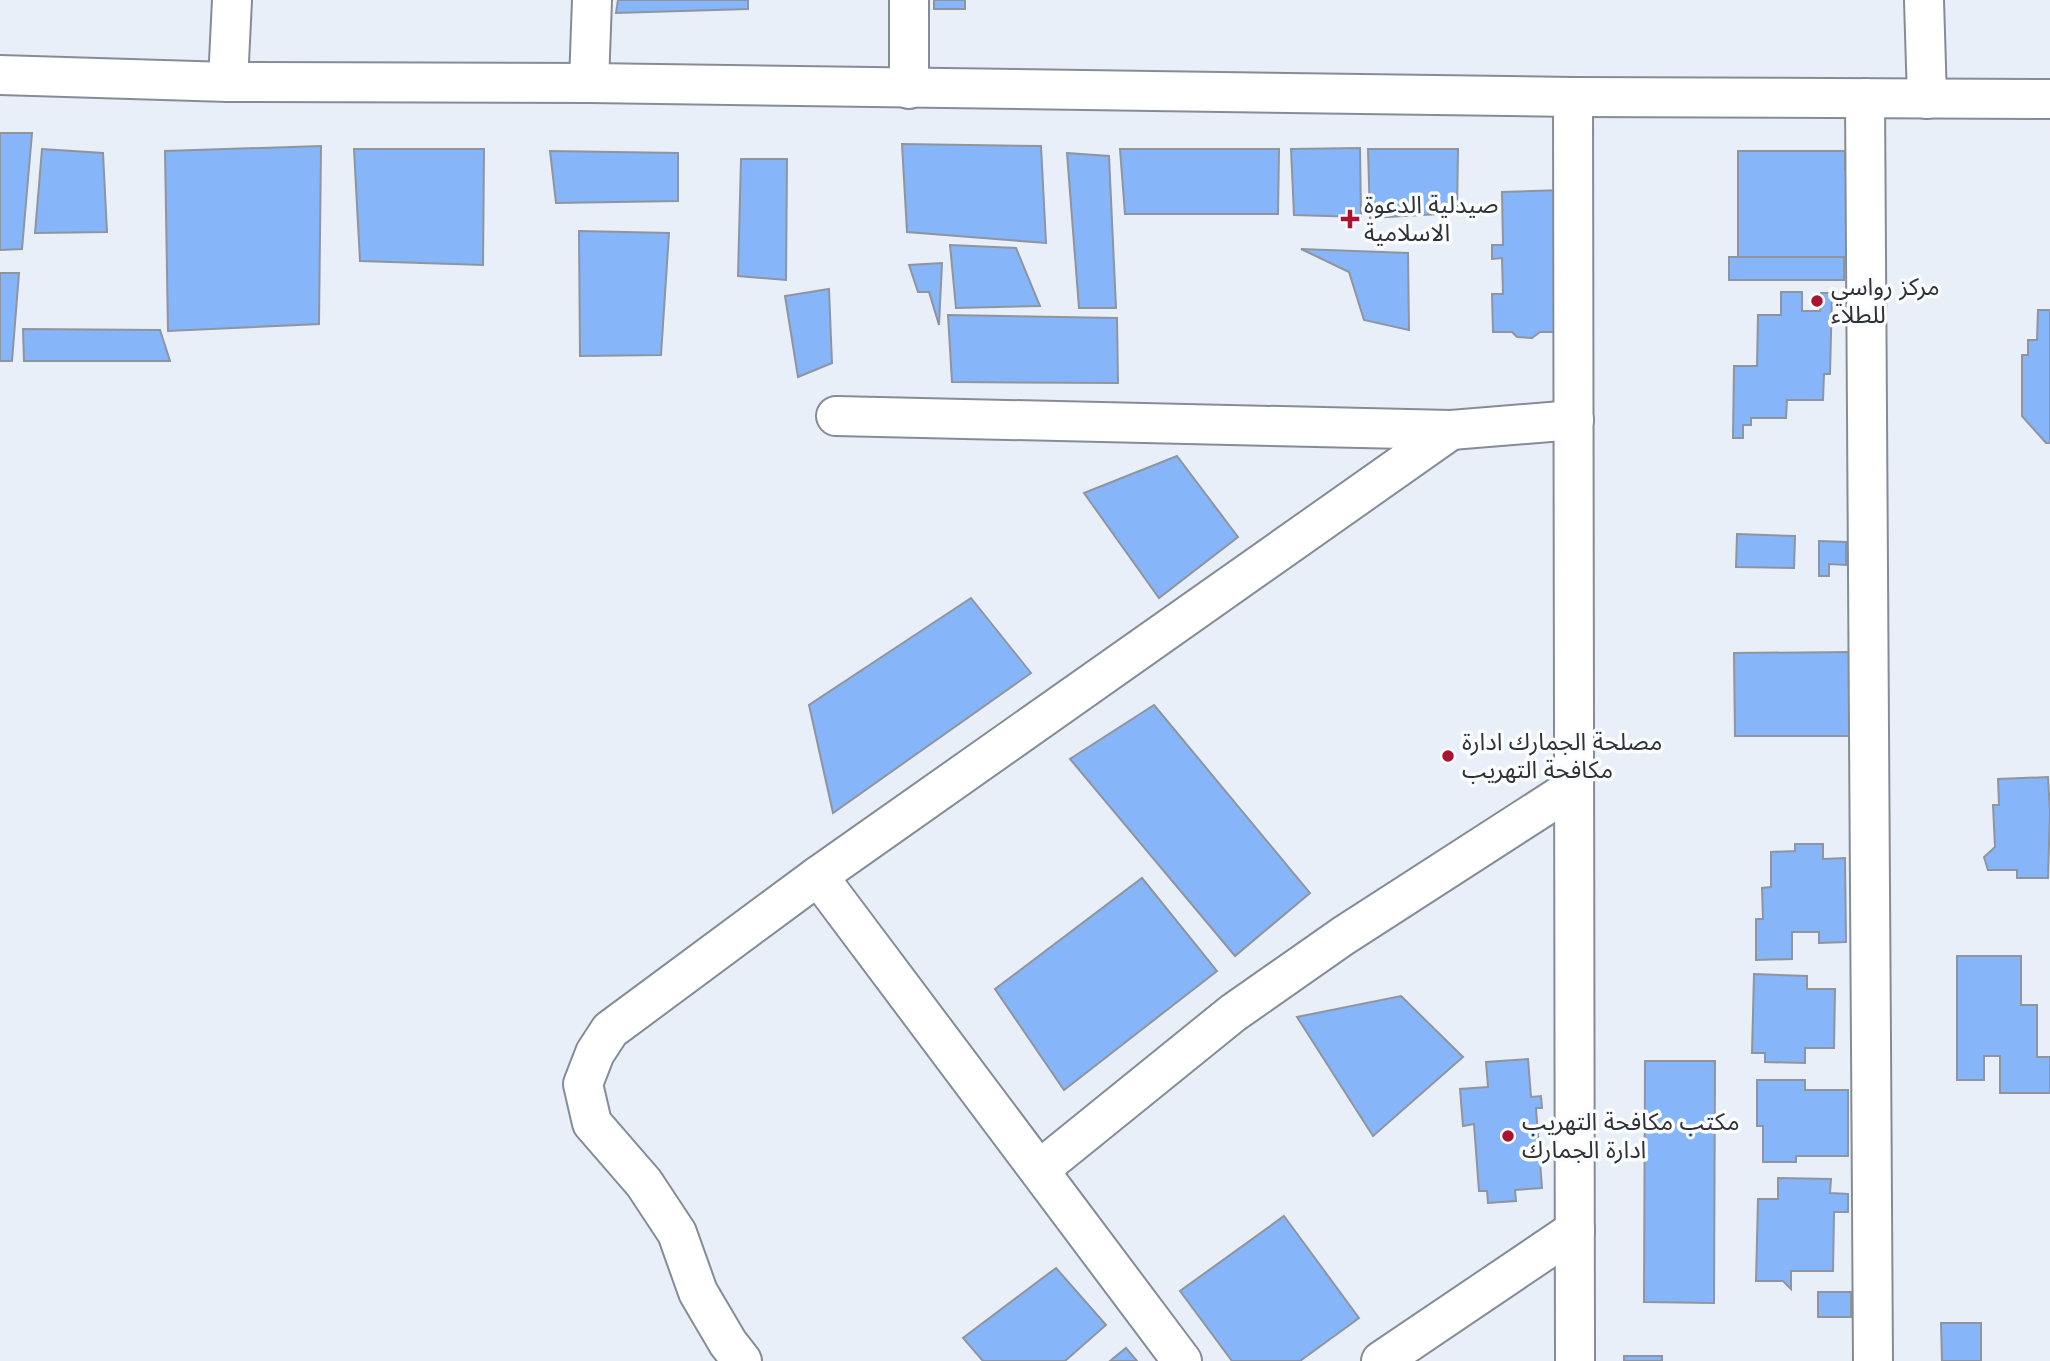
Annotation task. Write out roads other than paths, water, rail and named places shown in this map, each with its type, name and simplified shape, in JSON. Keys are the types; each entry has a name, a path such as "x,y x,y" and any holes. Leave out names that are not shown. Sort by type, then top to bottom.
{"street":[{"path":"229,82 232,0"},
{"path":"589,83 592,0"},
{"path":"908,0 909,89"},
{"path":"1924,0 1927,99"},
{"path":"0,75 229,82 589,83 1573,97 2050,99"},
{"path":"1573,97 1575,1361"},
{"path":"1865,98 1872,1361"},
{"path":"836,416 1451,430 1573,420"},
{"path":"725,1355 677,1233 644,1183 592,1123 583,1084 595,1053 610,1030 818,876 1451,430"},
{"path":"1039,1170 1233,1013 1343,936 1574,787"},
{"path":"818,876 1182,1361"},
{"path":"1381,1361 1574,1230"}],"place":[{"name":"صيدلية الدعوة الاسلامية","path":"1350,219"},
{"name":"مركز رواسي للطلاء","path":"1817,301"},
{"name":"مصلحة الجمارك ادارة مكافحة التهريب","path":"1448,756"},
{"name":"مكتب مكافحة التهريب ادارة الجمارك","path":"1508,1136"}]}
